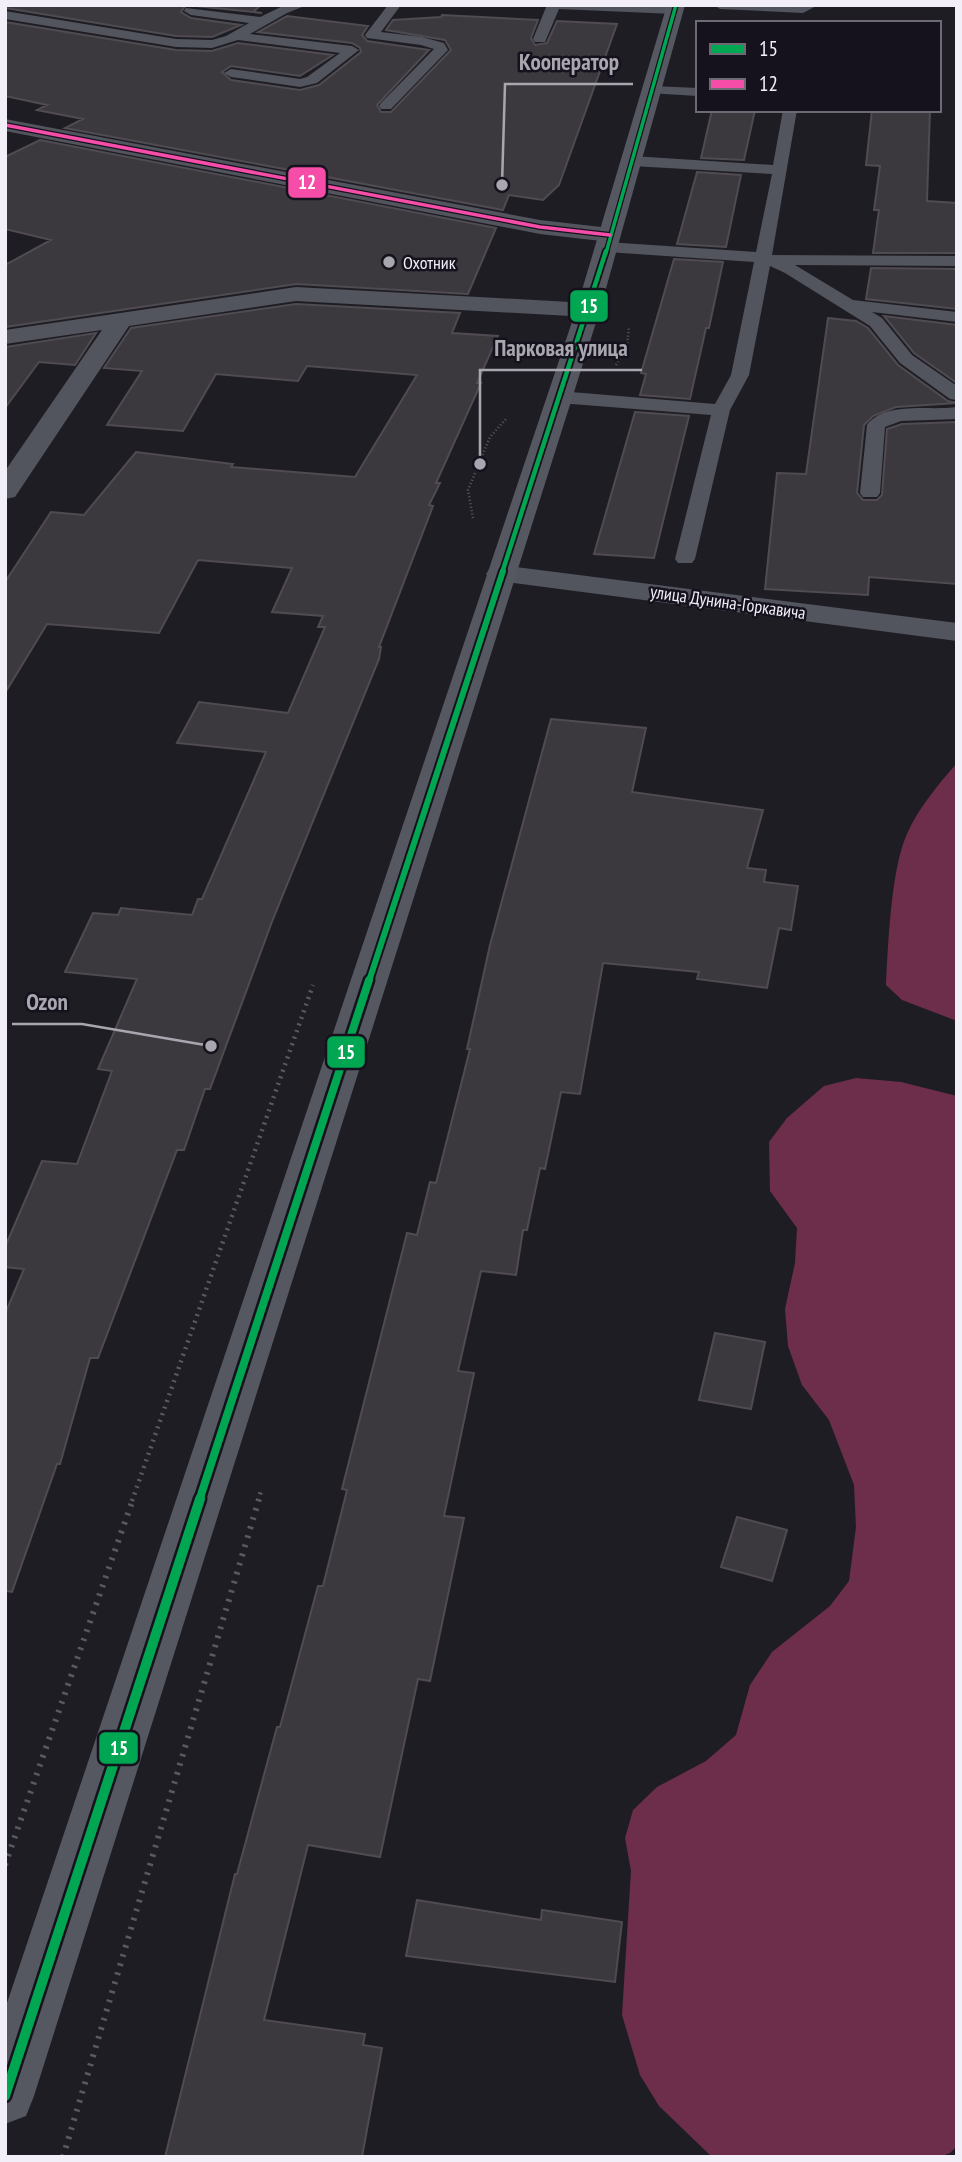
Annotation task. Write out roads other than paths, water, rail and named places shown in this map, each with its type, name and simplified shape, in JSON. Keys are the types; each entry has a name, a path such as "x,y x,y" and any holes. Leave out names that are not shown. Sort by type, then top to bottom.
{"main road":[{"path":"5,2096 588,310 675,8"}],"street":[{"path":"5,125 608,241"},
{"path":"5,337 296,294 588,310"},
{"path":"5,320 101,346"},
{"path":"5,491 121,320"},
{"name":"улица Дунина-Горкавича","path":"500,574 957,632"}],"lane":[{"path":"5,15 176,43 212,44 236,36 282,10 301,5"},
{"path":"232,73 300,83 312,80 372,35 395,5"},
{"path":"540,38 557,5 675,8"},
{"path":"720,5 806,12"},
{"path":"191,11 260,21"},
{"path":"372,35 422,41 439,46 441,50 386,106"},
{"path":"236,36 352,50"},
{"path":"653,90 696,92"},
{"path":"685,559 721,410 740,375 765,258 790,112"},
{"path":"632,161 780,170"},
{"path":"608,241 765,258 826,261 906,257 957,261"},
{"path":"765,258 792,269 850,305 886,331 906,359 957,395"},
{"path":"850,305 957,317"},
{"path":"559,397 721,410"},
{"path":"870,493 876,425 880,419 891,416 957,414"}],"place":[{"name":"Кооператор","path":"502,185"},
{"name":"Охотник","path":"389,262"},
{"name":"Парковая улица","path":"480,464"},
{"name":"Ozon","path":"211,1046"}]}
